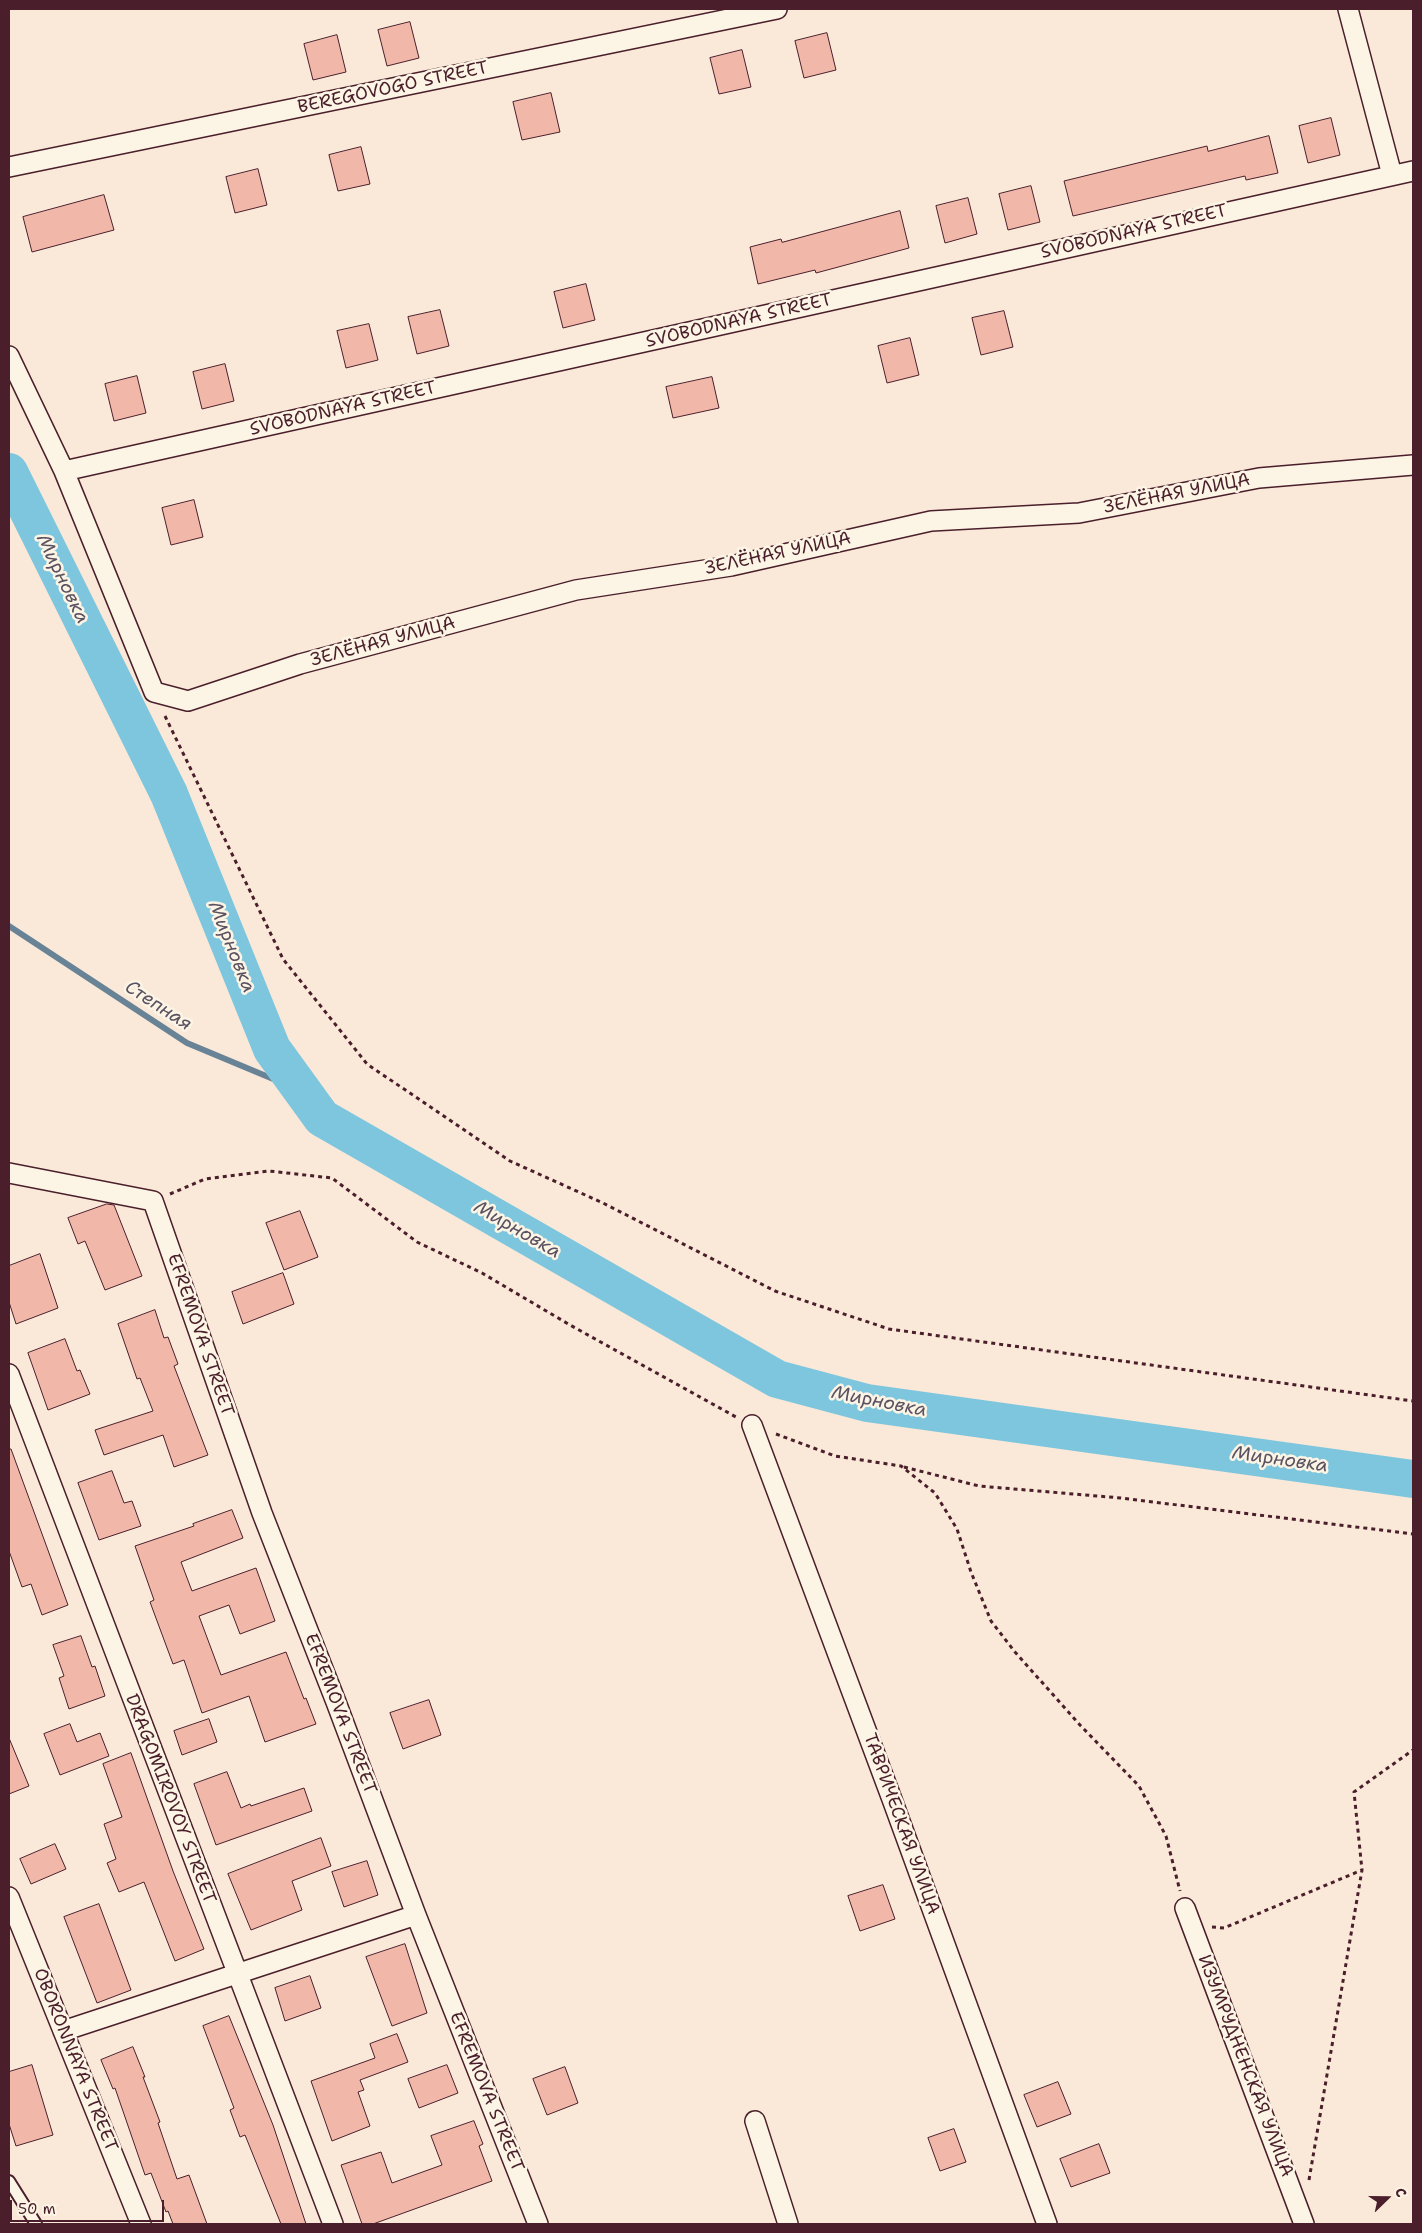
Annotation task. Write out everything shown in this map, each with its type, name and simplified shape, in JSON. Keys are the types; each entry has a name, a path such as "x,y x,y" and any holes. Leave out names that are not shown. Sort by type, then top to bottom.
{"street":[{"name":"BEREGOVOGO STREET","path":"9,167 777,9"},
{"path":"1348,9 1392,174"},
{"name":"SVOBODNAYA STREET","path":"64,472 1392,174 1413,171"},
{"path":"9,356 64,472 154,692"},
{"name":"ЗЕЛЁНАЯ УЛИЦА","path":"154,692 188,700 300,664 576,590 731,566 931,521 1079,513 1259,478 1413,465"},
{"name":"EFREMOVA STREET","path":"9,1173 153,1201 262,1513 416,1915 538,2224"},
{"name":"DRAGOMIROVOY STREET","path":"9,1374 333,2224"},
{"name":"ТАВРИЧЕСКАЯ УЛИЦА","path":"752,1425 893,1802 1047,2224"},
{"name":"OBORONNAYA STREET","path":"9,1897 141,2224"},
{"name":"ИЗУМРУДНЕНСКАЯ УЛИЦА","path":"1185,1908 1303,2221"},
{"path":"63,2031 416,1915"},
{"path":"755,2122 788,2224"}],"lane":[{"path":"9,2181 36,2224"}],"path":[{"path":"154,692 283,959 367,1064 510,1161 603,1203 775,1292 889,1329 1413,1401"},
{"path":"901,1466 979,1486 1140,1500 1413,1534"},
{"path":"1303,2221 1362,1870 1354,1792 1413,1750"}],"building":[{"path":"410,22 419,58 387,66 378,30"},
{"path":"827,33 836,70 804,78 795,41"},
{"path":"337,35 346,72 313,80 304,44"},
{"path":"742,50 751,87 719,94 710,58"},
{"path":"551,93 560,132 522,140 513,102"},
{"path":"1331,118 1340,155 1308,163 1299,126"},
{"path":"1269,136 1278,173 1246,180 1245,176 1073,216 1064,181 1207,146 1208,151"},
{"path":"361,147 370,184 338,191 329,155"},
{"path":"258,169 267,205 235,213 226,177"},
{"path":"1031,186 1040,222 1008,230 999,194"},
{"path":"104,195 114,230 32,252 23,217"},
{"path":"968,198 977,234 945,243 936,206"},
{"path":"900,211 909,248 816,273 815,270 758,284 750,247 781,239 782,242"},
{"path":"586,284 595,320 563,328 554,292"},
{"path":"440,310 449,346 417,354 408,317"},
{"path":"1004,311 1013,347 981,355 972,318"},
{"path":"369,324 378,360 346,368 337,331"},
{"path":"910,338 919,375 887,383 878,346"},
{"path":"225,364 234,401 202,409 193,372"},
{"path":"137,376 146,413 114,421 105,384"},
{"path":"712,377 719,408 673,418 666,387"},
{"path":"194,500 203,537 171,545 162,508"},
{"path":"107,1204 114,1205 142,1276 105,1290 85,1241 78,1244 68,1218"},
{"path":"300,1211 318,1257 284,1270 266,1223"},
{"path":"40,1254 58,1308 16,1324 9,1302 9,1266"},
{"path":"283,1273 294,1304 243,1324 232,1292"},
{"path":"155,1310 164,1338 168,1337 178,1364 174,1366 208,1455 174,1467 163,1435 104,1455 95,1430 153,1411 140,1378 137,1379 118,1324"},
{"path":"65,1339 77,1371 80,1370 90,1394 48,1410 28,1353"},
{"path":"9,1449 11,1449 68,1605 42,1615 31,1584 22,1587 9,1551"},
{"path":"112,1471 124,1503 132,1501 141,1526 99,1540 78,1483"},
{"path":"232,1510 243,1538 181,1562 192,1591 256,1568 275,1621 240,1634 229,1605 199,1616 221,1675 286,1652 316,1724 265,1742 249,1696 202,1713 184,1660 173,1664 150,1602 154,1600 135,1546 194,1526 193,1524"},
{"path":"81,1636 92,1667 95,1666 105,1696 69,1709 59,1678 64,1676 53,1645"},
{"path":"429,1700 441,1735 403,1749 390,1713"},
{"path":"209,1719 217,1742 182,1755 174,1731"},
{"path":"70,1724 77,1742 100,1733 109,1756 60,1775 44,1734"},
{"path":"9,1738 29,1786 9,1794"},
{"path":"131,1753 173,1871 204,1949 175,1961 144,1882 119,1892 107,1863 116,1859 104,1824 122,1817 103,1764"},
{"path":"227,1772 241,1808 304,1788 312,1811 216,1845 194,1784"},
{"path":"321,1838 331,1866 292,1881 302,1910 251,1930 228,1874"},
{"path":"55,1844 66,1869 31,1884 20,1859"},
{"path":"367,1861 378,1895 344,1907 332,1872"},
{"path":"883,1885 895,1919 860,1931 848,1896"},
{"path":"99,1904 131,1990 97,2003 64,1917"},
{"path":"405,1944 427,2013 392,2026 366,1957"},
{"path":"310,1976 321,2008 285,2021 275,1988"},
{"path":"229,2016 273,2125 306,2224 281,2224 245,2135 240,2137 230,2110 234,2108 203,2026"},
{"path":"397,2034 408,2062 360,2080 364,2090 358,2092 370,2126 332,2141 311,2081 375,2058 370,2044"},
{"path":"133,2047 160,2122 158,2123 177,2179 189,2175 207,2224 173,2224 168,2211 166,2212 151,2173 145,2175 115,2088 113,2089 101,2060"},
{"path":"32,2065 53,2135 16,2146 9,2124 9,2072"},
{"path":"447,2065 458,2093 419,2108 408,2079"},
{"path":"565,2067 578,2103 547,2115 533,2079"},
{"path":"1058,2082 1071,2114 1037,2127 1024,2095"},
{"path":"474,2121 483,2144 479,2146 492,2181 373,2224 362,2224 341,2165 381,2152 392,2183 442,2165 431,2136"},
{"path":"954,2129 966,2162 940,2171 928,2138"},
{"path":"1099,2144 1110,2173 1071,2187 1060,2159"}],"waterway":[{"name":"Мирновка","path":"9,472 169,794 272,1049 322,1118 777,1379 867,1403 1413,1479"},
{"name":"Степная","path":"9,926 187,1043 302,1091"}]}
